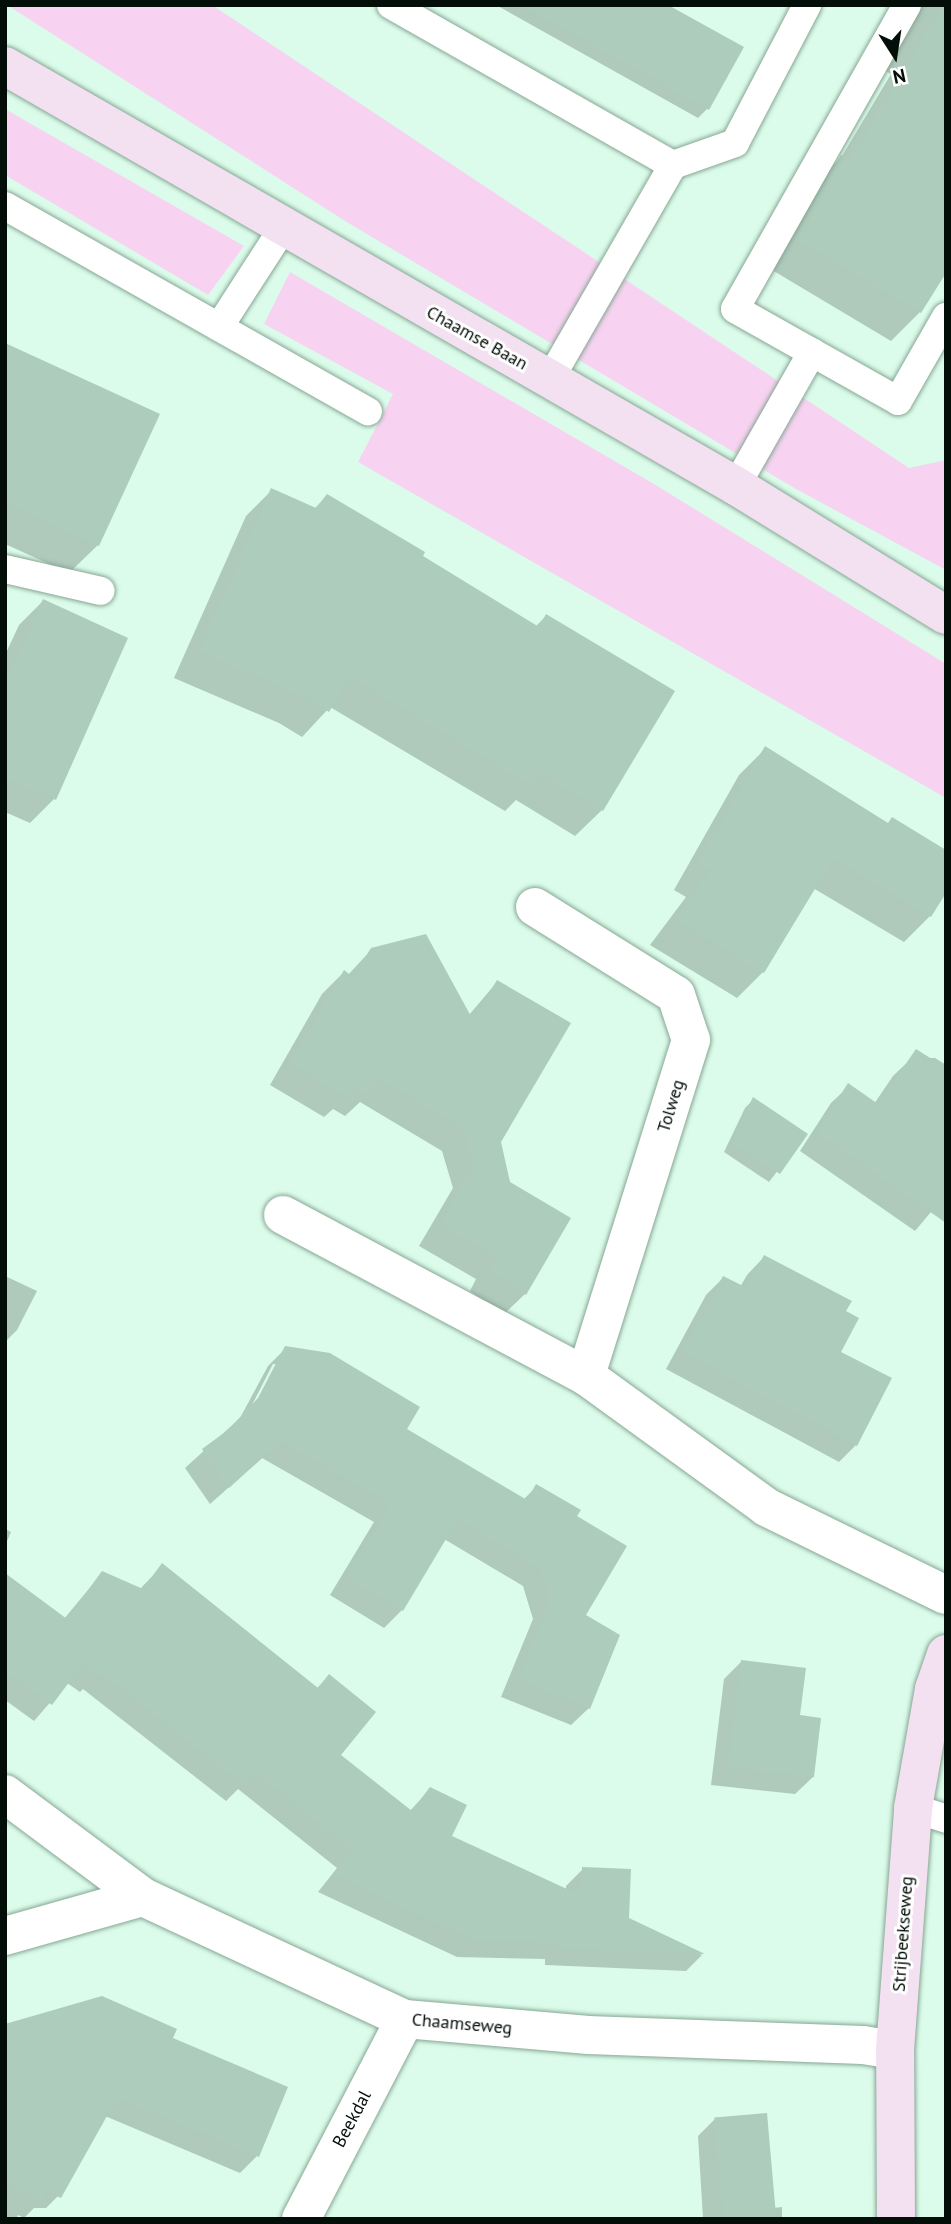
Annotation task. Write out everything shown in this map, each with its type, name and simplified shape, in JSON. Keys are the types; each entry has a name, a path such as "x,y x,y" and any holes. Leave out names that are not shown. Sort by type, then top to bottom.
{"main road":[{"name":"Chaamse Baan","path":"5,66 736,486 946,615"},
{"name":"Strijbeekseweg","path":"896,2219 895,2050 929,1813 934,1689 946,1654"}],"street":[{"name":"Tolweg","path":"535,907 676,995 691,1040 586,1376"},
{"path":"283,1215 586,1376 766,1507 946,1595"},
{"name":"Chaamseweg","path":"5,1794 143,1897 405,2020 588,2035 863,2045 895,2050"},
{"path":"5,1936 143,1897"},
{"name":"Beekdal","path":"310,2214 405,2020"}],"lane":[{"path":"391,5 437,16 673,165"},
{"path":"550,379 673,165 735,143 807,5"},
{"path":"908,5 735,309 898,401 946,317"},
{"path":"5,205 368,411"},
{"path":"219,327 285,225"},
{"path":"736,486 812,352"},
{"path":"5,569 101,591"}],"shaded area":[{"path":"7,5 212,5 909,468 946,460 946,570 796,489 345,221"},
{"path":"5,109 244,246 208,295 5,175"},
{"path":"290,272 654,484 946,664 946,798 358,462 393,394 264,324"}],"building":[{"path":"521,5 668,5 744,47 709,110"},
{"path":"942,5 946,5 946,273 921,313 794,238 841,155 850,160"},
{"path":"5,343 160,414 99,546 5,502"},
{"path":"271,488 316,508 327,494 425,552 423,556 539,627 546,614 675,691 603,811 540,773 532,786 350,677 329,712 305,697 199,651"},
{"path":"43,599 128,638 56,800 5,777 5,681"},
{"path":"765,746 888,823 892,817 946,850 946,893 931,917 833,859 764,973 675,919 710,870 698,863"},
{"path":"426,934 473,1020 497,980 571,1023 501,1142 510,1182 571,1218 526,1295 490,1269 496,1257 440,1224 474,1165 463,1129 378,1078 368,1095 353,1087 347,1097 290,1063 344,970 353,977 371,948"},
{"path":"916,1049 946,1068 946,1223 817,1132 848,1083 878,1104"},
{"path":"753,1097 808,1134 780,1174 731,1143"},
{"path":"764,1255 852,1301 846,1311 859,1318 841,1352 892,1378 857,1446 682,1352 723,1276 747,1288"},
{"path":"285,1346 330,1353 420,1407 407,1429 527,1500 536,1484 581,1510 577,1516 627,1546 586,1615 620,1635 590,1709 518,1679 550,1600 540,1568 458,1519 403,1611 346,1577 390,1504 281,1441 229,1488 202,1449 228,1430 258,1398"},
{"path":"162,1563 318,1688 329,1674 376,1712 341,1755 412,1811 430,1787 467,1805 452,1836 582,1896 582,1867 631,1869 629,1918 705,1954 561,1949 562,1943 475,1941 334,1875 353,1850 255,1772 244,1785 101,1673 98,1676 82,1665 52,1705 5,1671 5,1573 67,1619 102,1571 143,1589"},
{"path":"741,1660 806,1668 800,1715 821,1718 814,1777 728,1768"},
{"path":"102,1996 177,2029 173,2038 288,2087 259,2157 117,2098 61,2198 48,2192 42,2202 5,2182 5,2024"},
{"path":"767,2113 776,2219 723,2219 714,2118"}]}
